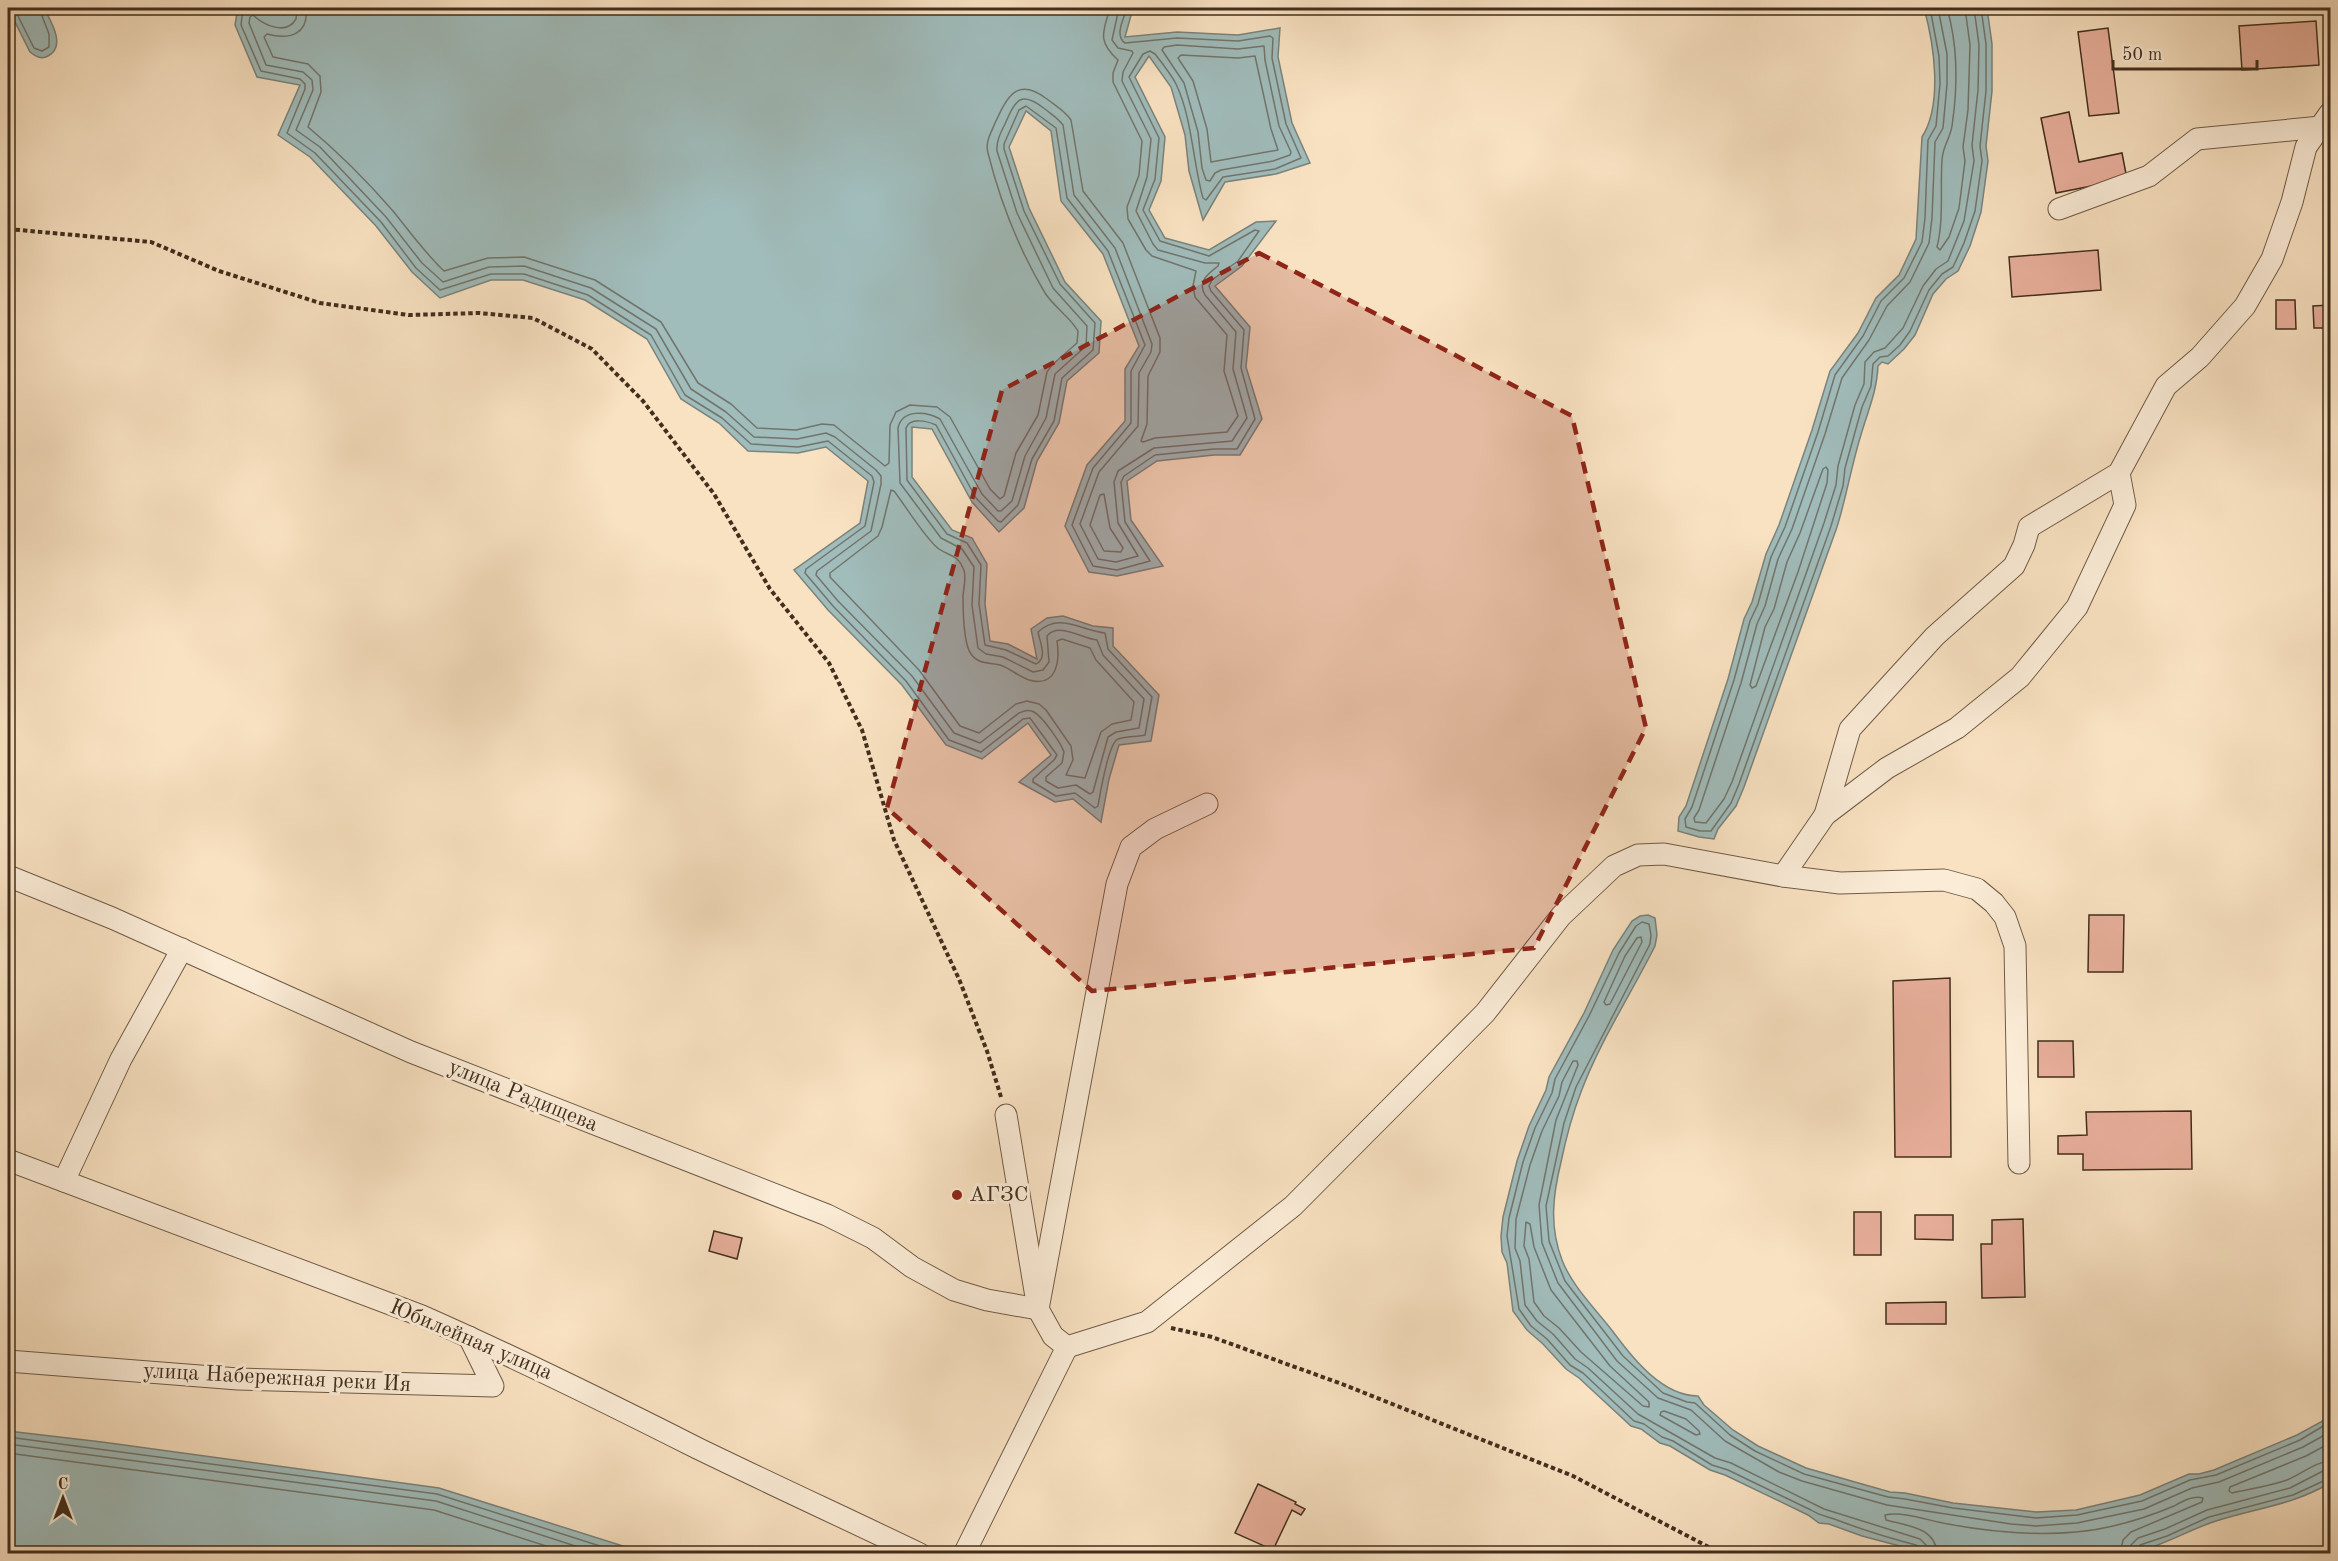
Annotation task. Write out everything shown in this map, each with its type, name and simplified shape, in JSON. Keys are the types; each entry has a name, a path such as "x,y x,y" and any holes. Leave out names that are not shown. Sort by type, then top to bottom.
{"street":[{"path":"2059,209 2150,176 2197,139 2326,120"},
{"path":"1825,815 1850,729 1935,636 2014,566 2029,527 2119,473 2166,386 2200,357 2245,306 2272,259 2292,202 2306,147 2326,120"},
{"path":"1782,876 1825,815 1887,768 1957,728 2020,677 2077,608 2125,505 2119,473"},
{"path":"1038,1309 1117,884 1131,847 1155,829 1207,804"},
{"path":"964,1554 1067,1347 1147,1322 1293,1206 1485,1013 1561,916 1614,866 1638,855 1664,854 1782,876 1840,883 1944,880 1977,889 1994,903 2005,917 2015,946 2019,1163"},
{"name":"улица Радищева","path":"8,876 112,918 411,1052 828,1215 873,1238 912,1267 954,1290 987,1300 1038,1309"},
{"path":"64,1181 121,1059 182,949"},
{"path":"1006,1115 1038,1309 1053,1336 1067,1347"},
{"name":"Юбилейная улица","path":"8,1160 411,1312 469,1337 566,1381 749,1473 920,1554"},
{"name":"улица Набережная реки Ия","path":"8,1362 238,1379 493,1386 469,1337"}],"path":[{"path":"8,230 151,243 219,271 320,303 410,315 479,313 533,318 592,350 643,400 714,494 770,589 829,663 862,730 894,840 963,989 987,1051 1006,1115"},
{"path":"1147,1322 1212,1337 1573,1476 1722,1554"}],"highlighted area":[{"path":"1259,253 1572,416 1646,728 1534,948 1092,991 887,808 1002,390"}],"water":[{"path":"8,8 44,8 57,40 54,52 43,58 30,52"},
{"path":"238,8 258,8 284,15 283,8 1133,8 1125,37 1177,32 1238,35 1280,28 1278,57 1292,123 1310,163 1276,174 1225,182 1203,220 1189,171 1185,135 1171,87 1149,56 1135,77 1165,137 1161,181 1149,210 1165,238 1209,250 1256,222 1276,221 1242,266 1215,286 1250,327 1246,367 1262,419 1240,455 1214,455 1157,461 1127,481 1131,520 1163,566 1117,576 1089,572 1065,526 1087,465 1125,421 1125,369 1139,346 1103,254 1061,201 1051,131 1026,111 1009,147 1029,208 1065,282 1101,321 1099,353 1067,381 1059,423 1037,461 1024,508 999,532 972,502 932,429 912,427 912,477 952,530 972,538 987,564 985,604 990,641 1008,644 1037,659 1031,629 1047,618 1063,616 1093,626 1113,628 1113,646 1159,695 1151,741 1119,745 1109,779 1101,822 1073,799 1055,802 1019,782 1051,755 1028,723 982,759 946,745 902,685 828,610 794,570 860,523 868,481 826,447 798,453 748,451 719,423 681,399 647,339 585,300 523,280 491,280 440,298 412,272 376,226 310,157 278,135 300,85 257,77 235,25"},
{"path":"1924,8 1987,8 1992,44 1992,91 1986,146 1988,161 1981,212 1970,246 1958,271 1946,279 1933,294 1915,335 1904,349 1888,364 1882,362 1878,366 1874,394 1837,527 1744,787 1736,806 1718,829 1714,839 1699,837 1678,831 1679,817 1686,806 1728,679 1744,619 1812,430 1830,371 1858,333 1876,298 1899,275 1916,239 1922,137 1933,108 1935,74 1931,39"},
{"path":"1648,915 1655,918 1657,935 1655,946 1606,1036 1581,1092 1565,1144 1556,1186 1554,1223 1562,1260 1572,1280 1650,1375 1673,1390 1698,1396 1704,1405 1733,1430 1758,1446 1806,1468 1890,1492 1953,1503 2036,1512 2076,1510 2140,1495 2189,1474 2214,1470 2297,1435 2321,1422 2330,1414 2330,1483 2301,1497 2228,1517 2161,1544 2127,1554 1926,1553 1819,1523 1808,1515 1710,1470 1670,1446 1660,1443 1641,1429 1631,1426 1579,1378 1566,1369 1527,1330 1513,1311 1501,1236 1503,1217 1517,1161 1529,1126 1546,1090 1549,1077 1584,1013 1613,950 1632,921 1640,916"},
{"path":"8,1431 439,1488 645,1553 8,1553"}],"building":[{"path":"2316,21 2319,65 2242,70 2239,26"},
{"path":"2108,28 2119,113 2089,116 2078,32"},
{"path":"2069,112 2079,162 2122,153 2127,179 2056,193 2041,118"},
{"path":"2098,250 2101,290 2012,297 2009,257"},
{"path":"2276,300 2295,300 2296,329 2276,329"},
{"path":"2330,305 2330,328 2314,328 2313,306"},
{"path":"2089,915 2124,915 2123,972 2088,972"},
{"path":"1950,978 1951,1157 1895,1157 1893,981"},
{"path":"2038,1041 2073,1041 2074,1077 2038,1077"},
{"path":"2191,1111 2192,1169 2083,1170 2083,1154 2058,1154 2058,1136 2087,1135 2086,1112"},
{"path":"1854,1212 1881,1212 1881,1255 1854,1255"},
{"path":"1915,1215 1953,1215 1953,1240 1915,1239"},
{"path":"2023,1219 2025,1297 1982,1298 1981,1244 1992,1244 1992,1220"},
{"path":"714,1231 742,1238 737,1259 709,1251"},
{"path":"1946,1302 1946,1324 1886,1324 1886,1303"},
{"path":"1258,1484 1296,1502 1295,1504 1305,1509 1301,1515 1292,1510 1273,1550 1235,1533"}],"place":[{"name":"АГЗС","path":"957,1195"}]}
